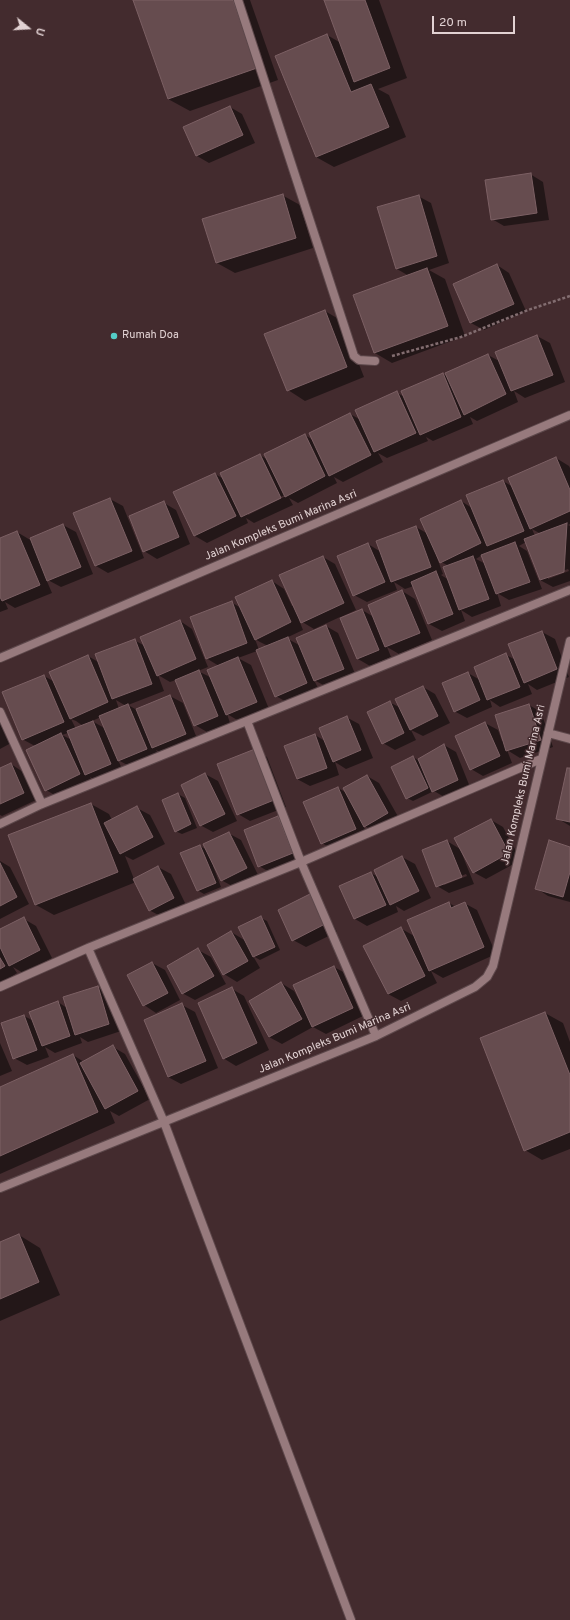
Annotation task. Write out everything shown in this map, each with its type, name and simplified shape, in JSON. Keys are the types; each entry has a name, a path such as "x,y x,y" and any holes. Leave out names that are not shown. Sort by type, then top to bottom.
{"street":[{"path":"238,0 354,356 360,360 375,361"},
{"name":"Jalan Kompleks Bumi Marina Asri","path":"0,658 570,415"},
{"path":"0,824 42,804 570,590"},
{"name":"Jalan Kompleks Bumi Marina Asri","path":"0,1188 376,1036 475,987 486,977 493,966 570,641"},
{"path":"0,712 42,804"},
{"path":"247,721 301,862 376,1036"},
{"path":"548,733 570,739"},
{"path":"0,987 88,948 301,862 541,759"},
{"path":"88,948 164,1122 351,1620"}],"path":[{"path":"375,361 462,337 528,310 570,296"}],"building":[{"path":"133,0 233,0 257,68 168,99"},
{"path":"324,0 365,0 390,68 354,82"},
{"path":"327,34 351,92 371,84 389,127 316,157 275,56"},
{"path":"230,106 243,135 196,156 183,127"},
{"path":"531,173 537,213 491,220 485,180"},
{"path":"283,194 296,238 216,263 202,219"},
{"path":"419,195 437,256 396,269 377,207"},
{"path":"497,264 514,304 470,323 453,284"},
{"path":"427,268 448,326 374,353 353,295"},
{"path":"325,310 347,367 287,391 264,334"},
{"path":"537,335 553,375 511,391 495,352"},
{"path":"488,354 506,394 464,415 445,373"},
{"path":"443,373 461,417 420,435 401,391"},
{"path":"397,391 416,433 374,452 355,410"},
{"path":"350,413 371,455 329,476 309,433"},
{"path":"305,434 325,476 285,497 264,454"},
{"path":"260,454 281,498 241,517 220,473"},
{"path":"556,457 570,490 570,511 530,529 508,478"},
{"path":"215,473 236,516 194,536 173,492"},
{"path":"503,480 524,531 487,546 466,495"},
{"path":"110,498 132,551 95,566 73,513"},
{"path":"461,500 481,543 440,563 420,519"},
{"path":"164,501 179,537 143,552 129,516"},
{"path":"567,523 564,572 540,580 524,539"},
{"path":"63,524 81,567 47,581 30,538"},
{"path":"416,526 431,567 391,582 376,541"},
{"path":"17,531 40,585 2,601 0,597 0,538"},
{"path":"515,542 530,582 496,594 481,555"},
{"path":"368,543 385,582 353,596 337,556"},
{"path":"323,556 344,603 301,623 279,575"},
{"path":"473,556 489,599 459,610 443,567"},
{"path":"436,571 453,614 428,624 411,582"},
{"path":"272,580 291,622 255,640 235,597"},
{"path":"402,590 420,633 385,647 368,605"},
{"path":"232,601 247,643 206,659 190,617"},
{"path":"362,609 379,650 357,659 340,618"},
{"path":"180,620 196,659 157,676 140,637"},
{"path":"326,625 344,669 314,681 296,638"},
{"path":"542,631 557,669 524,683 508,644"},
{"path":"288,637 307,683 275,697 256,650"},
{"path":"135,639 152,684 112,699 95,654"},
{"path":"506,653 520,687 487,700 474,667"},
{"path":"88,655 108,702 70,719 49,672"},
{"path":"238,657 257,702 226,715 207,670"},
{"path":"199,670 218,716 194,726 175,680"},
{"path":"468,672 480,700 454,712 442,683"},
{"path":"44,675 64,722 22,740 2,692"},
{"path":"423,686 438,716 410,730 395,699"},
{"path":"170,695 186,734 152,748 136,709"},
{"path":"390,701 404,733 382,744 367,712"},
{"path":"128,704 147,749 118,761 99,716"},
{"path":"529,704 541,740 506,751 495,715"},
{"path":"347,716 361,750 333,762 319,728"},
{"path":"93,721 111,764 85,775 67,731"},
{"path":"485,722 500,756 470,770 455,736"},
{"path":"61,733 80,774 45,791 26,750"},
{"path":"315,734 327,768 297,779 284,746"},
{"path":"444,744 458,780 432,792 418,759"},
{"path":"255,749 274,800 237,815 217,764"},
{"path":"413,756 428,788 406,799 391,767"},
{"path":"11,763 24,793 0,804 0,768"},
{"path":"567,768 570,768 570,822 556,819"},
{"path":"205,773 225,814 200,826 181,785"},
{"path":"367,775 388,813 364,827 343,788"},
{"path":"338,787 356,829 321,844 303,802"},
{"path":"178,793 191,824 175,832 162,800"},
{"path":"91,803 118,872 35,905 8,835"},
{"path":"137,806 153,837 120,854 104,823"},
{"path":"278,816 293,853 258,867 244,830"},
{"path":"491,819 509,853 473,873 454,838"},
{"path":"229,832 247,868 221,881 203,844"},
{"path":"447,840 462,877 436,887 422,850"},
{"path":"549,840 570,847 570,872 563,897 535,889"},
{"path":"200,845 216,883 197,891 180,853"},
{"path":"402,856 419,891 390,905 374,870"},
{"path":"0,863 17,897 0,906"},
{"path":"158,866 174,898 149,911 133,879"},
{"path":"371,872 386,905 354,919 339,886"},
{"path":"310,894 325,924 292,941 278,910"},
{"path":"449,902 451,908 465,902 484,947 429,971 407,920"},
{"path":"261,916 275,947 253,957 238,927"},
{"path":"24,917 40,950 9,966 0,947 0,929"},
{"path":"401,927 425,976 388,994 363,946"},
{"path":"231,931 248,961 223,975 207,945"},
{"path":"198,948 214,976 182,994 167,966"},
{"path":"0,958 5,966 0,969"},
{"path":"152,962 168,993 143,1006 127,975"},
{"path":"334,966 353,1008 312,1027 293,985"},
{"path":"281,982 302,1019 269,1037 249,1001"},
{"path":"98,986 109,1024 75,1035 63,997"},
{"path":"232,987 257,1043 223,1059 198,1003"},
{"path":"58,1001 70,1036 42,1046 29,1012"},
{"path":"182,1003 206,1061 168,1077 144,1020"},
{"path":"545,1012 570,1075 570,1132 524,1151 480,1038"},
{"path":"24,1015 37,1050 13,1059 1,1023"},
{"path":"113,1045 138,1091 105,1109 80,1063"},
{"path":"73,1054 98,1112 0,1156 0,1087"},
{"path":"19,1234 39,1282 0,1299 0,1242"}],"place":[{"name":"Rumah Doa","path":"114,336"}]}
